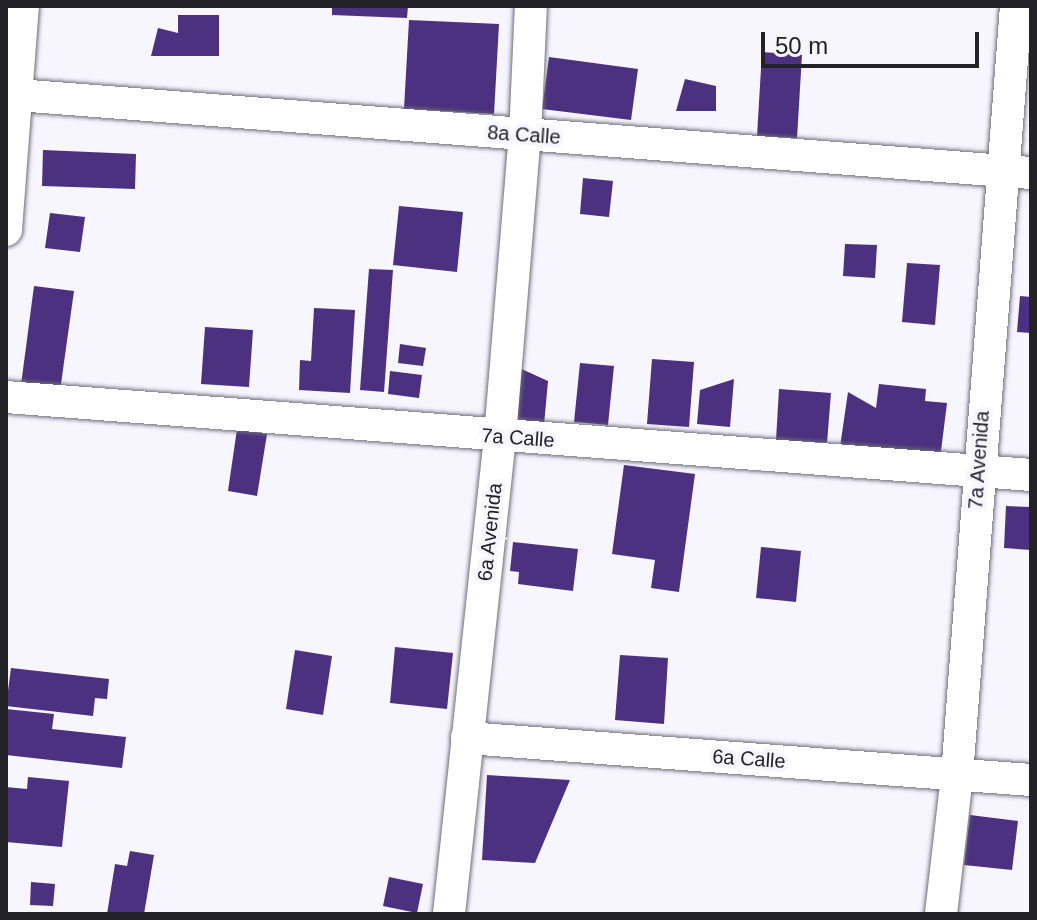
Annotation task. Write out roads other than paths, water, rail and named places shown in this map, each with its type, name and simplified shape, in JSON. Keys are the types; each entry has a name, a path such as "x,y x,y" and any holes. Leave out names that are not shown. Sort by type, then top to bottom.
{"street":[{"path":"6,230 23,6"},
{"name":"6a Avenida","path":"449,914 500,437 525,136 531,6"},
{"name":"7a Avenida","path":"941,914 957,775 978,471 1017,172 1016,6"},
{"name":"8a Calle","path":"17,95 1017,172"},
{"name":"7a Calle","path":"6,397 500,437 1031,475"},
{"name":"6a Calle","path":"467,738 1031,780"}]}
